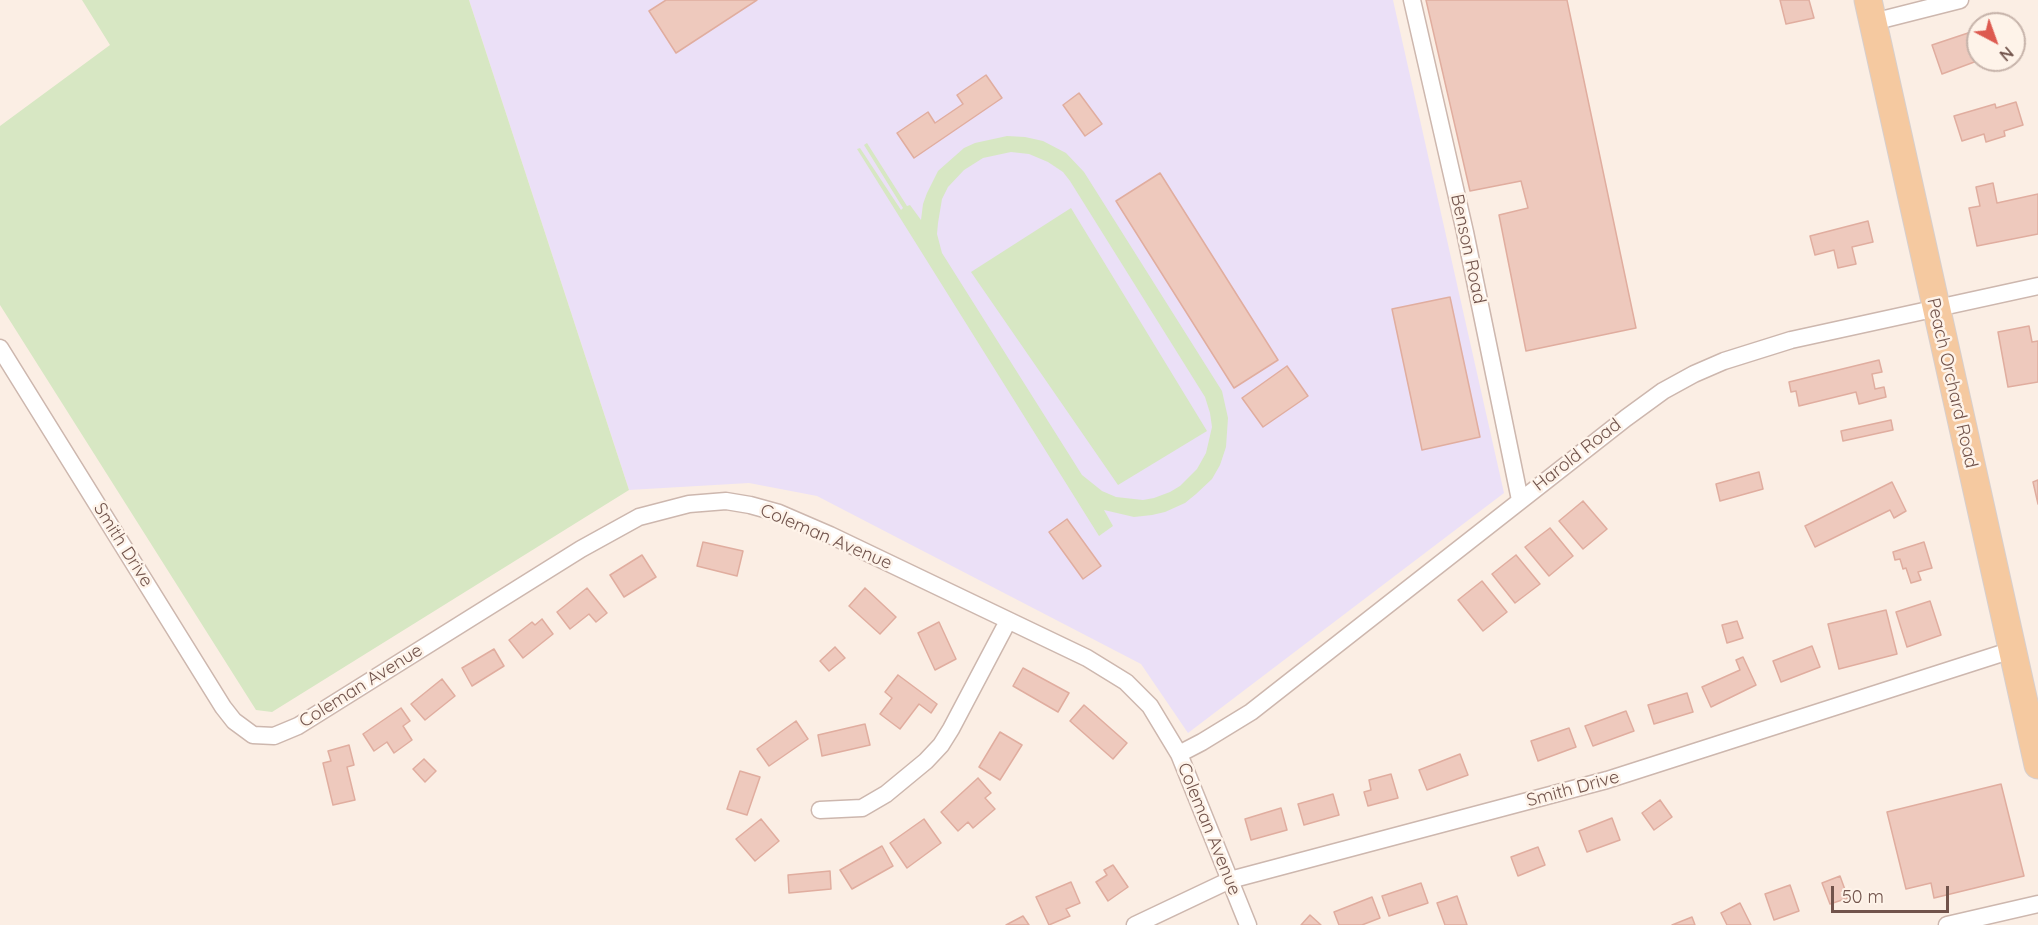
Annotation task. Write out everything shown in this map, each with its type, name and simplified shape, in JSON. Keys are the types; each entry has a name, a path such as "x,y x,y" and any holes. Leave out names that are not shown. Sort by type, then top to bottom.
{"main road":[{"name":"Peach Orchard Road","path":"1870,11 2038,765"}],"street":[{"name":"Benson Road","path":"1412,0 1465,232 1520,500"},
{"path":"1870,11 1960,0"},
{"name":"Harold Road","path":"1179,754 1251,712 1520,500 1663,391 1694,374 1724,361 1791,340 2038,285"},
{"name":"Smith Drive","path":"0,348 223,707 234,721 253,735"},
{"name":"Coleman Avenue","path":"253,735 274,736 298,726 605,535 639,517 689,504 726,501 750,505 779,513 830,535 1087,658 1140,693 1179,754 1248,925"},
{"path":"820,810 862,808 886,794 926,761 941,745 951,729 1008,621"},
{"name":"Smith Drive","path":"1135,925 1230,880 1607,780 2012,650"},
{"path":"1947,925 2038,904"}],"shaded area":[{"path":"469,0 1393,0 1504,493 1188,733 1141,664 817,496 749,483 629,490"}],"green space":[{"path":"82,0 469,0 629,490 272,712 256,710 0,305 0,126 110,45"},
{"path":"1007,136 1025,137 1043,141 1066,153 1084,172 1222,391 1228,418 1226,447 1212,479 1185,503 1165,512 1134,517 1104,510 1113,526 1099,536 857,149 860,148 901,210 903,208 864,145 867,143 907,206 910,205 921,220 923,204 938,171 964,148 975,143","holes":["1011,152 1029,154 1048,162 1063,172 1070,181 1205,397 1212,427 1206,453 1197,469 1180,486 1170,492 1143,500 1116,497 1102,491 1082,475 942,253 937,234 942,199 948,187 964,170 983,158"]},
{"path":"1071,208 1207,431 1118,485 971,272"}],"building":[{"path":"666,0 757,0 676,53 649,11"},
{"path":"1426,0 1567,0 1636,328 1526,351 1499,215 1528,208 1521,181 1470,191"},
{"path":"1780,0 1809,0 1814,18 1786,24"},
{"path":"1966,34 1966,65 1942,74 1932,45"},
{"path":"986,75 1002,98 914,158 897,133 928,112 935,123 963,104 957,95"},
{"path":"1079,93 1102,124 1085,136 1063,105"},
{"path":"2016,102 2023,125 2004,131 2005,136 1986,142 1984,134 1962,141 1954,116 1995,104 1996,108"},
{"path":"1160,173 1278,360 1234,388 1116,201"},
{"path":"1993,183 1997,203 2038,194 2038,234 1977,246 1969,208 1980,206 1976,187"},
{"path":"1868,221 1873,242 1852,247 1856,264 1838,268 1834,250 1815,255 1810,236"},
{"path":"1450,297 1480,437 1422,450 1392,309"},
{"path":"2029,326 2032,342 2038,341 2038,382 2008,387 1998,332"},
{"path":"1879,360 1882,372 1872,374 1875,389 1884,387 1886,397 1859,404 1856,392 1799,406 1796,391 1791,392 1789,382"},
{"path":"1287,366 1308,396 1263,427 1242,398"},
{"path":"1891,420 1893,430 1843,441 1841,431"},
{"path":"1759,472 1763,489 1720,501 1716,484"},
{"path":"2038,480 2038,504 2033,482"},
{"path":"1892,482 1906,511 1894,518 1890,510 1815,547 1805,526"},
{"path":"1583,501 1607,529 1583,549 1559,521"},
{"path":"1067,519 1101,566 1083,579 1049,532"},
{"path":"1550,528 1573,556 1549,576 1525,547"},
{"path":"703,542 743,551 737,576 697,566"},
{"path":"1924,542 1932,568 1918,572 1921,580 1911,583 1906,568 1903,569 1900,559 1895,560 1893,552"},
{"path":"642,555 656,577 624,597 610,575"},
{"path":"1516,555 1540,584 1515,603 1492,574"},
{"path":"1482,581 1507,612 1483,631 1458,600"},
{"path":"587,588 607,613 596,622 589,614 570,629 557,612"},
{"path":"865,588 896,617 880,634 849,606"},
{"path":"1930,601 1941,635 1907,647 1896,612"},
{"path":"1886,610 1897,654 1839,669 1828,624"},
{"path":"542,619 553,634 523,658 509,640 532,622 535,625"},
{"path":"1737,621 1743,638 1727,643 1722,625"},
{"path":"939,622 956,659 935,670 918,633"},
{"path":"1812,646 1820,667 1781,682 1773,661"},
{"path":"835,647 845,658 829,671 820,661"},
{"path":"494,649 504,666 472,686 462,668"},
{"path":"1743,657 1756,685 1711,707 1702,687 1740,670 1736,660"},
{"path":"1023,668 1069,693 1058,712 1013,686"},
{"path":"898,675 937,704 931,713 919,704 900,729 880,714 892,698 885,692"},
{"path":"442,679 455,696 425,720 411,704"},
{"path":"1687,693 1693,712 1654,724 1648,705"},
{"path":"1084,705 1127,743 1113,759 1070,721"},
{"path":"401,708 410,721 403,726 412,740 394,753 387,742 374,751 363,734"},
{"path":"1626,711 1634,731 1593,746 1585,726"},
{"path":"796,721 808,739 769,766 757,749"},
{"path":"865,724 870,745 822,756 818,735"},
{"path":"1569,728 1576,747 1538,761 1531,741"},
{"path":"1000,732 1022,745 1000,780 979,767"},
{"path":"349,745 354,765 347,767 355,800 333,805 323,763 331,761 328,751"},
{"path":"1460,754 1468,775 1427,790 1419,770"},
{"path":"424,759 436,771 425,782 413,769"},
{"path":"740,771 760,777 747,815 727,809"},
{"path":"1391,774 1398,798 1368,806 1364,792 1371,790 1369,780"},
{"path":"978,778 991,793 985,798 995,809 973,828 968,822 958,831 941,812"},
{"path":"2001,784 2024,876 1934,898 1931,883 1906,889 1887,812"},
{"path":"1333,794 1339,815 1304,825 1298,804"},
{"path":"1660,800 1672,817 1654,830 1642,813"},
{"path":"1281,808 1287,830 1251,840 1245,819"},
{"path":"1612,818 1620,840 1587,852 1579,831"},
{"path":"761,819 779,841 755,861 736,839"},
{"path":"924,819 941,843 907,868 890,843"},
{"path":"882,846 893,866 852,889 840,870"},
{"path":"1538,847 1545,865 1518,876 1511,857"},
{"path":"1113,865 1128,887 1108,901 1096,882 1107,875 1104,870"},
{"path":"830,871 831,889 789,893 788,875"},
{"path":"1840,876 1848,898 1830,904 1822,883"},
{"path":"1071,882 1080,903 1066,909 1070,916 1049,925 1036,897"},
{"path":"1421,883 1428,903 1389,916 1382,896"},
{"path":"1790,885 1799,911 1774,920 1765,894"},
{"path":"1457,896 1467,925 1445,925 1437,903"},
{"path":"1372,897 1380,918 1362,925 1339,925 1334,912"},
{"path":"1740,903 1751,925 1727,925 1721,913"},
{"path":"1310,915 1321,925 1301,925"},
{"path":"1023,916 1029,925 1006,925"},
{"path":"1692,917 1695,925 1672,925"}]}
